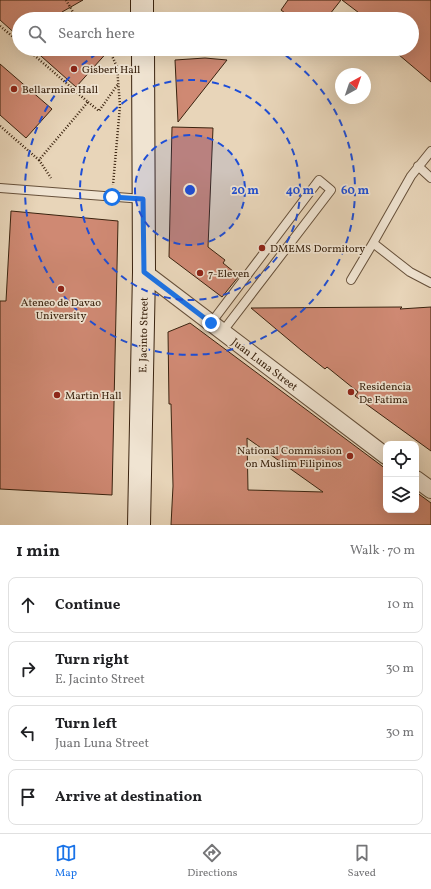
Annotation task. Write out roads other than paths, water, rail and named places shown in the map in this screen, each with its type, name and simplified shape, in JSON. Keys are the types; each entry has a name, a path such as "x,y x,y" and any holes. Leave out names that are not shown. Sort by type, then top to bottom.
{"street":[{"path":"142,0 142,12"},
{"name":"E. Jacinto Street","path":"139,525 144,272 143,56"},
{"name":"Juan Luna Street","path":"144,272 383,454"},
{"path":"419,481 431,490"}],"lane":[{"path":"351,280 411,176 431,151"},
{"path":"418,166 431,178"},
{"path":"319,180 331,190 217,327 319,180"},
{"path":"0,188 143,199"},
{"path":"373,244 410,272 431,283"}],"place":[{"name":"Gisbert Hall","path":"74,69"},
{"name":"Bellarmine Hall","path":"14,89"},
{"name":"DMEMS Dormitory","path":"262,248"},
{"name":"7-Eleven","path":"200,273"},
{"name":"Ateneo de Davao University","path":"61,289"},
{"name":"Residencia De Fatima","path":"351,392"},
{"name":"Martin Hall","path":"57,395"},
{"name":"National Commission on Muslim Filipinos","path":"350,456"}]}
